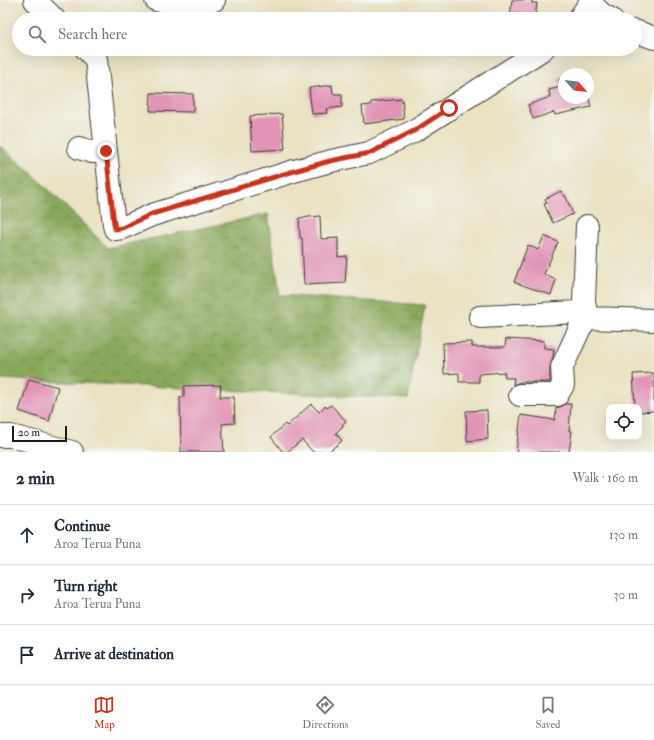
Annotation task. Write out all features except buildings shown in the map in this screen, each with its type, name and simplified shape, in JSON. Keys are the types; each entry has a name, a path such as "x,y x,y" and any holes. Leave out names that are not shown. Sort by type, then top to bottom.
{"street":[{"path":"35,0 47,12"},
{"path":"156,0 176,4 194,5 214,0"},
{"path":"642,34 654,38"},
{"path":"93,56 96,59 115,229 122,228 159,212 316,165 370,153 414,131 532,56"},
{"path":"79,148 92,152 106,151"},
{"path":"520,395 557,395 563,384 562,367 580,328 587,318 584,301 587,226"},
{"path":"480,317 578,312 587,318 654,320"},
{"path":"0,436 11,436 72,452"}],"green space":[{"path":"0,146 36,177 108,248 268,214 280,295 425,305 408,399 0,379"}],"route":[{"path":"106,151 115,229 122,228 152,214 294,171 330,161 370,153 414,131 449,108"}]}
